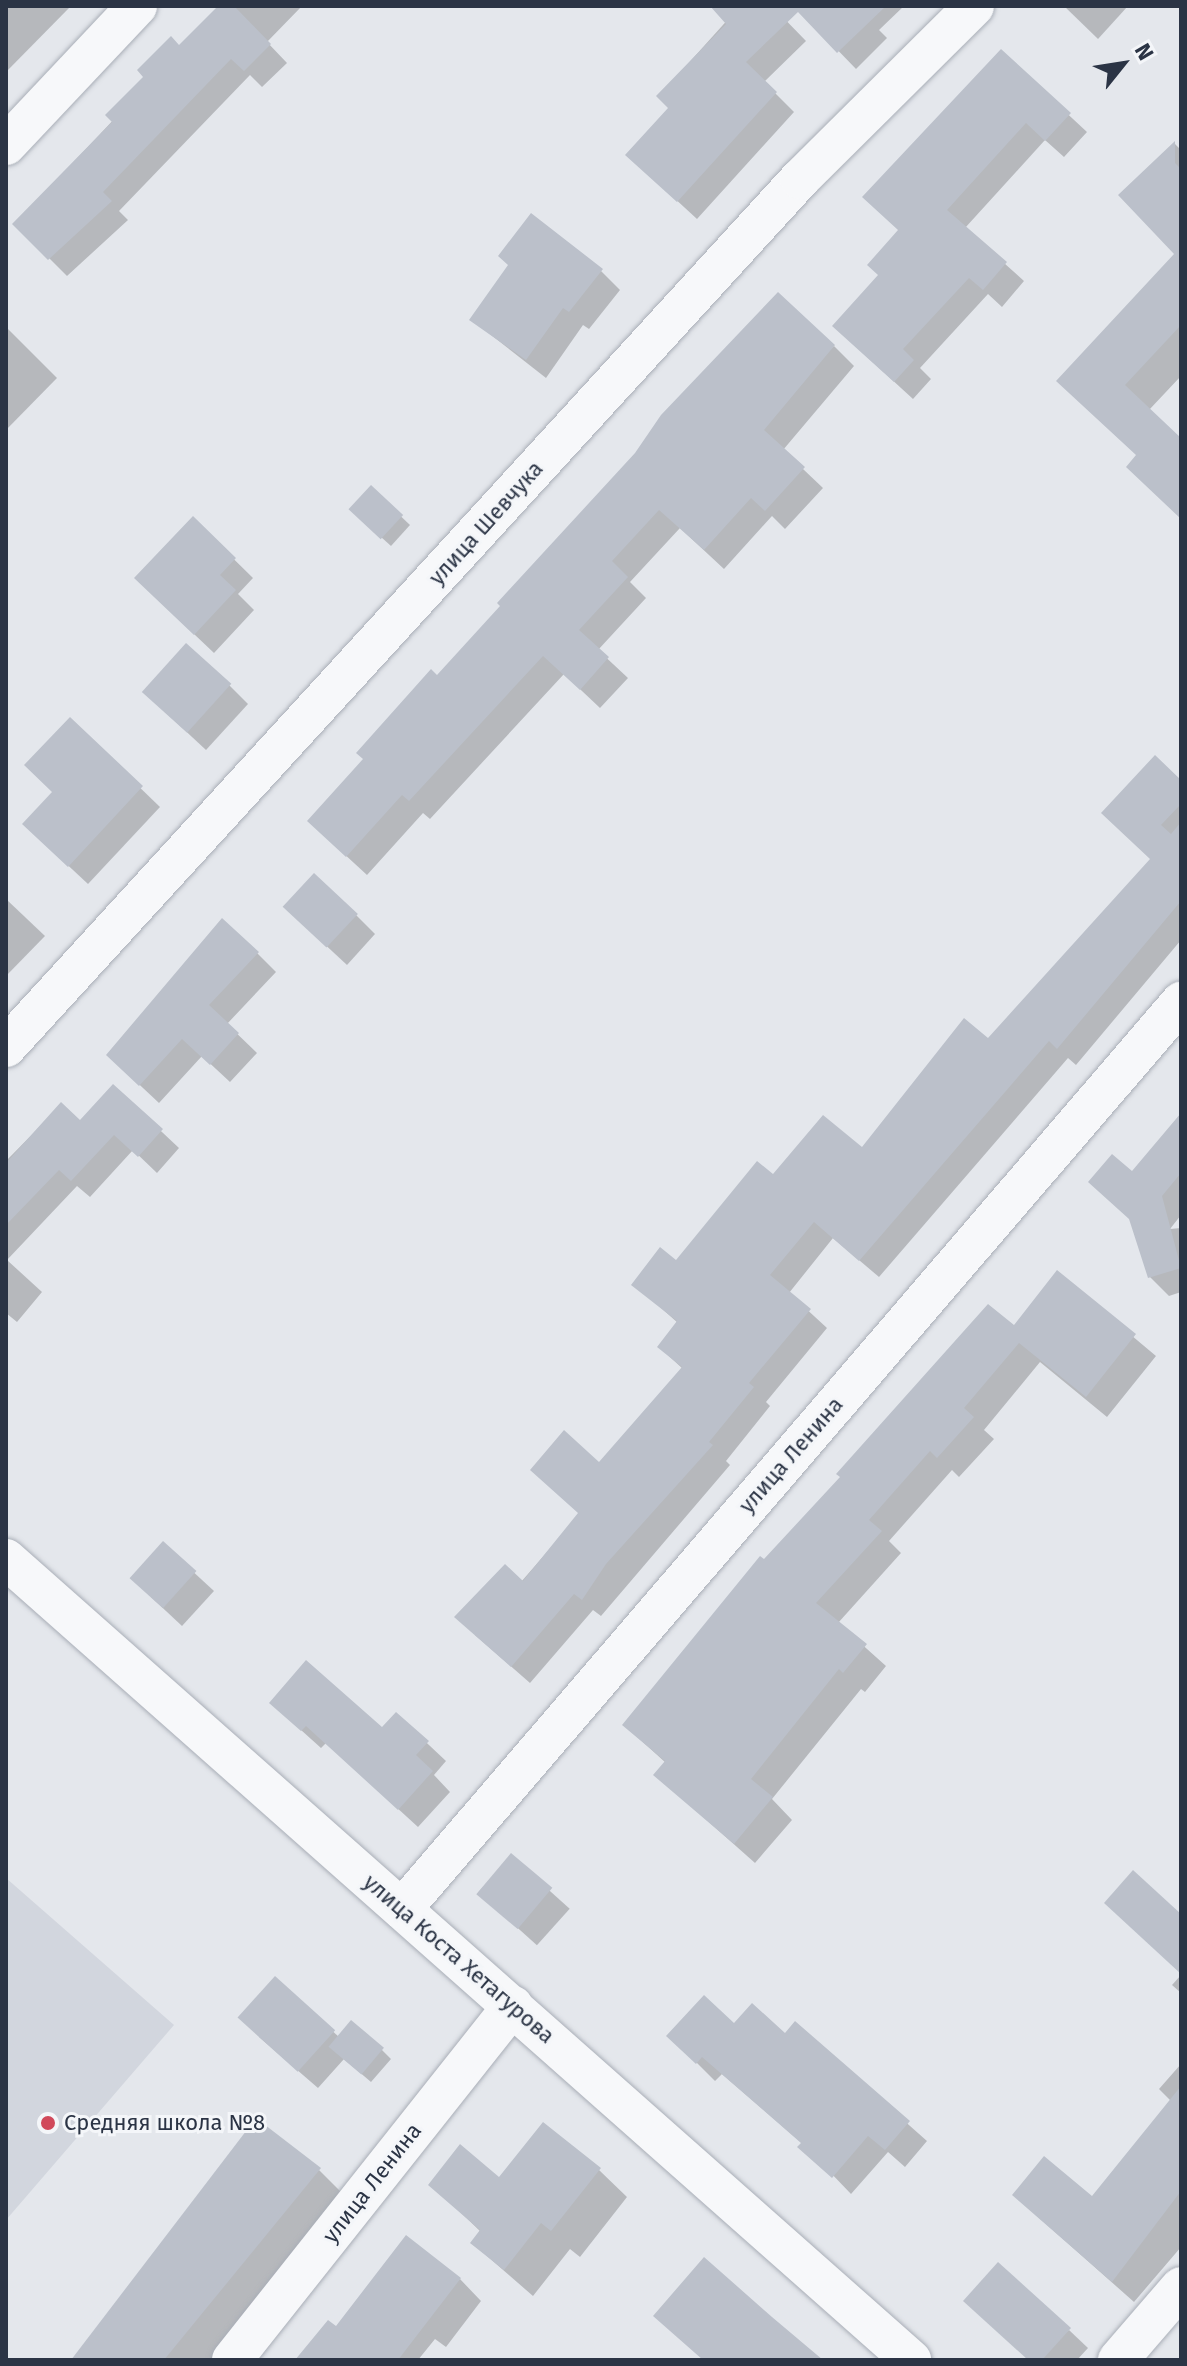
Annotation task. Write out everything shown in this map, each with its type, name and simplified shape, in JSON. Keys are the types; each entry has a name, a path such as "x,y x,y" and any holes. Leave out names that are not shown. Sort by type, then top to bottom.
{"street":[{"path":"6,145 137,6"},
{"name":"улица Шевчука","path":"6,1047 800,179 974,6"},
{"name":"улица Ленина","path":"402,1909 1181,1002"},
{"name":"улица Коста Хетагурова","path":"6,1559 911,2360"},
{"name":"улица Ленина","path":"232,2360 513,2006"},
{"path":"1118,2360 1181,2287"}],"shaded area":[{"name":"Средняя школа №8","path":"6,1878 174,2025 6,2220"}],"building":[{"path":"218,6 234,6 271,44 244,71 231,59 103,192 112,201 48,260 12,224 112,122 105,115 143,77 137,70 171,36 179,45"},
{"path":"710,6 886,6 837,53 798,12 746,62 777,92 677,202 625,155 668,108 656,96 726,24"},
{"path":"1001,49 1071,113 1045,141 1026,123 947,210 1007,262 983,290 969,278 903,349 914,360 894,382 832,326 878,275 867,265 898,230 862,197"},
{"path":"1175,141 1175,163 1181,169 1181,325 1125,385 1181,438 1181,519 1126,467 1136,455 1056,381 1174,254 1118,195"},
{"path":"531,213 603,269 569,312 563,308 526,360 469,320 508,265 498,256"},
{"path":"778,292 835,345 764,430 805,467 765,511 751,498 704,550 659,510 612,561 628,577 579,630 609,657 580,690 543,656 409,801 402,795 346,857 307,821 363,759 356,753 431,669 437,675 500,606 497,603 635,453 661,415"},
{"path":"371,485 403,515 381,539 348,509"},
{"path":"193,516 236,558 220,575 236,590 194,635 134,578"},
{"path":"186,643 231,684 187,733 142,692"},
{"path":"70,717 143,786 68,867 22,824 52,792 24,765"},
{"path":"1155,755 1181,780 1181,804 1161,825 1171,834 1181,822 1181,901 1057,1049 1049,1041 859,1261 814,1222 770,1275 811,1309 749,1383 754,1387 709,1442 713,1445 606,1564 582,1600 574,1594 511,1667 454,1617 505,1564 523,1581 578,1513 530,1470 564,1430 599,1462 682,1367 657,1347 677,1321 631,1285 660,1247 676,1260 757,1161 773,1174 823,1115 862,1147 964,1018 988,1038 1150,859 1101,813"},
{"path":"314,873 358,914 327,948 283,907"},
{"path":"222,918 259,952 209,1005 239,1033 210,1065 182,1039 139,1086 106,1055"},
{"path":"113,1084 163,1129 138,1157 114,1135 71,1181 59,1170 6,1225 6,1163 61,1102 80,1120"},
{"path":"1181,1113 1181,1173 1162,1196 1181,1268 1148,1278 1129,1219 1088,1182 1112,1154 1132,1171"},
{"path":"1057,1270 1136,1334 1086,1397 1019,1343 964,1408 974,1417 937,1458 930,1451 869,1520 882,1531 816,1603 867,1644 843,1673 839,1669 751,1779 773,1797 734,1844 653,1775 665,1761 622,1725 760,1556 764,1559 840,1477 836,1474 988,1304 1014,1325"},
{"path":"163,1541 196,1571 163,1608 130,1578"},
{"path":"306,1660 382,1727 396,1712 429,1741 416,1755 433,1771 398,1810 306,1726 301,1731 269,1703"},
{"path":"511,1853 552,1888 518,1929 476,1894"},
{"path":"1133,1870 1181,1914 1181,1974 1104,1903"},
{"path":"275,1976 335,2030 298,2072 238,2018"},
{"path":"704,1995 734,2023 752,2003 785,2033 795,2021 910,2121 885,2150 868,2136 832,2178 797,2147 801,2143 702,2057 696,2064 666,2036"},
{"path":"351,2020 384,2048 361,2074 329,2047"},
{"path":"1181,2086 1181,2191 1112,2282 1012,2195 1044,2156 1092,2196"},
{"path":"256,2118 321,2168 164,2360 71,2360"},
{"path":"543,2122 601,2168 551,2231 541,2223 504,2270 470,2243 480,2230 428,2185 460,2144 499,2177"},
{"path":"406,2235 461,2278 398,2360 295,2360 328,2320 336,2326"},
{"path":"704,2257 823,2360 703,2360 653,2316"},
{"path":"998,2262 1071,2328 1042,2360 1028,2360 963,2301"}],"place":[{"name":"Средняя школа №8","path":"48,2123"}]}
